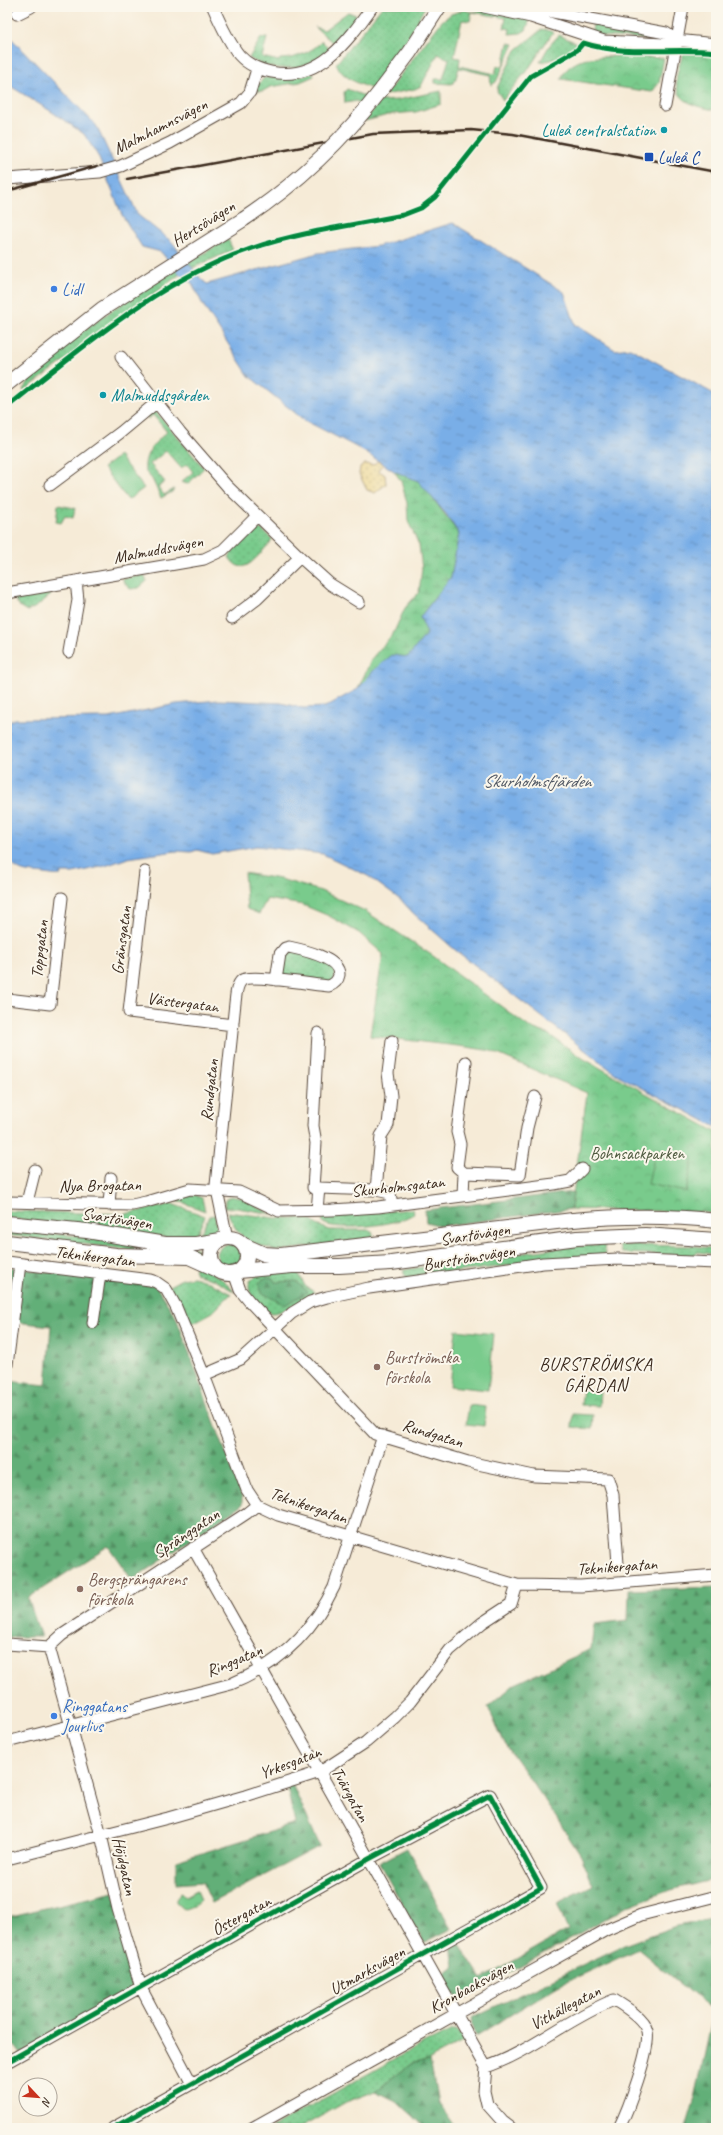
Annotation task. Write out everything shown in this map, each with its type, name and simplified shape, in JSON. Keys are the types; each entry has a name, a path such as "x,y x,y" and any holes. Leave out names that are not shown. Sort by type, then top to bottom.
{"main road":[{"name":"Hertsövägen","path":"7,384 89,318 244,219 289,187 322,158 350,128 382,89 395,69 428,7"},
{"name":"Hertsövägen","path":"395,69 410,52 439,7"},
{"name":"Svartövägen","path":"244,1244 264,1254 281,1255 573,1220 621,1216 663,1216 716,1221"},
{"name":"Svartövägen","path":"7,1223 87,1231 165,1244 196,1244 224,1239"},
{"name":"Svartövägen","path":"236,1272 292,1266 339,1266 391,1263 577,1238 645,1234 716,1240"},
{"path":"224,1239 235,1239 244,1244 247,1252 245,1266 236,1272 226,1274 218,1270 213,1263 211,1255 215,1245 224,1239"},
{"name":"Svartövägen","path":"7,1242 116,1255 189,1257 218,1270"}],"street":[{"path":"17,14 31,7"},
{"path":"213,7 233,47 244,60 257,69 294,73 324,62 346,42 372,7"},
{"path":"484,7 519,13 574,32 616,42 664,44 676,40 716,44"},
{"path":"526,7 578,12 666,33 676,40"},
{"path":"665,106 683,7"},
{"path":"574,32 578,12"},
{"name":"Malmhamnsvägen","path":"7,179 100,172 121,166 170,143 240,103 250,92 257,69"},
{"path":"121,358 227,486 330,584 360,602"},
{"path":"50,485 121,432 157,402"},
{"name":"Malmuddsvägen","path":"7,593 204,559 216,555 226,548 257,516"},
{"path":"232,618 257,599 300,557"},
{"path":"69,652 78,600 76,581"},
{"name":"Gränsgatan","path":"129,1012 145,872"},
{"name":"Toppgatan","path":"7,999 50,1004 62,898"},
{"name":"Rundgatan","path":"224,1239 216,1191 238,987 242,980 254,978 329,986 336,982 339,974 338,969 331,962 289,947 285,948 280,954 276,980"},
{"name":"Västergatan","path":"129,1012 233,1025"},
{"path":"318,1033 313,1126 316,1143 313,1188 376,1190 390,1193 392,1205"},
{"path":"376,1190 381,1136 388,1125 391,1096 388,1073 392,1041"},
{"path":"466,1062 457,1132 460,1144 457,1167 464,1173 520,1175 527,1128 535,1097"},
{"name":"Skurholmsgatan","path":"216,1191 239,1192 279,1210 318,1210 392,1205 570,1181 582,1169"},
{"path":"27,1202 35,1170"},
{"path":"463,1195 464,1173"},
{"path":"509,1174 510,1189"},
{"path":"109,1205 111,1178"},
{"path":"318,1210 319,1188"},
{"name":"Nya Brogatan","path":"7,1202 109,1205 146,1202 190,1189 216,1191"},
{"name":"Burströmsvägen","path":"204,1375 242,1359 274,1328 292,1313 310,1302 369,1288 517,1266 580,1260 618,1259 716,1263"},
{"name":"Teknikergatan","path":"7,1262 150,1280 163,1286 176,1306 244,1481 257,1505 278,1515 517,1585 581,1586 716,1575"},
{"path":"7,1365 20,1264"},
{"name":"Rundgatan","path":"236,1272 240,1290 375,1434 468,1462 534,1476 608,1479 614,1495 618,1564"},
{"path":"93,1323 100,1274"},
{"name":"Ringgatan","path":"7,1742 212,1689 244,1679 279,1658 293,1646 323,1609 339,1576 383,1436"},
{"name":"Spränggatan","path":"49,1647 62,1636 257,1505"},
{"name":"Tvärgatan","path":"193,1548 457,2014"},
{"name":"Yrkesgatan","path":"7,1859 245,1796 320,1772 366,1742 395,1717 410,1702 450,1650 482,1623 511,1604 517,1585"},
{"path":"7,1644 49,1647"},
{"name":"Höjdgatan","path":"49,1647 100,1835 118,1909 141,1988 192,2084"},
{"name":"Östergatan","path":"7,2062 369,1859 490,1795"},
{"name":"Utmarksvägen","path":"113,2128 542,1888 490,1795"},
{"name":"Kronbacksvägen","path":"252,2128 617,1925 670,1906 716,1896"},
{"name":"Vithällegatan","path":"486,2067 499,2062 553,2031 614,2000 641,2020 647,2030 643,2059 620,2128"},
{"path":"457,2014 486,2067 484,2092 487,2104 512,2128"}],"green space":[{"path":"382,7 425,7 390,70 375,90 347,77 336,64"},
{"path":"464,10 472,12 470,21 462,20 454,57 460,58 459,66 495,74 497,66 503,66 508,43 514,44 496,82 491,85 490,75 459,68 455,81 452,84 435,83 435,79 443,79 449,59 438,54 421,86 415,89 385,95 442,21 451,14"},
{"path":"484,10 530,20 526,30 521,33 509,34 510,29 504,28 506,18 472,12"},
{"path":"348,12 356,15 358,18 339,44 332,42 315,27 324,30"},
{"path":"593,23 660,35 659,40 602,36 592,32"},
{"path":"542,29 553,32 529,68 503,100 497,91 498,86 516,50"},
{"path":"559,35 581,45 572,52 551,60 540,62 549,46"},
{"path":"261,38 267,38 262,57 279,61 280,59 291,58 303,54 322,41 329,49 311,62 301,66 280,68 259,63 249,58"},
{"path":"684,53 716,55 716,110 703,108 692,104 679,94 677,77"},
{"path":"620,56 664,58 659,83 652,92 561,79 565,71 578,62 586,59"},
{"path":"313,73 314,76 300,82 270,87 263,91 258,91 256,87 264,78 304,76"},
{"path":"347,89 369,98 362,107 357,101 345,103 344,92"},
{"path":"441,91 441,104 416,112 392,114 365,121 380,101 397,100"},
{"path":"228,239 233,250 183,272 24,391 23,389 28,381 50,359 97,321 123,303"},
{"path":"152,411 157,413 204,468 188,484 183,483 181,482 193,472 187,464 181,468 166,451 150,464 165,482 158,487 164,495 174,489 172,492 161,498 152,479 145,471 148,454 154,444 167,432 153,415 148,419 148,416"},
{"path":"119,456 144,488 128,500 103,468"},
{"path":"394,471 418,481 426,489 459,534 451,577 420,617 428,633 408,657 358,689 372,658 393,634 405,608 419,592 422,569 419,545 408,521 407,503 401,481"},
{"path":"58,505 75,508 73,518 65,516 61,523 56,522"},
{"path":"261,529 272,539 270,543 250,564 239,566 234,564 229,557 235,549 247,536 256,530"},
{"path":"144,575 147,581 139,588 130,589 123,581 123,579"},
{"path":"49,592 51,595 34,608 27,611 19,606 14,598"},
{"name":"Bohnsackparken","path":"244,873 280,879 321,891 365,911 433,956 529,1027 548,1034 584,1059 716,1132 716,1214 702,1212 571,1209 587,1093 491,1051 370,1036 383,954 359,933 329,916 303,905 267,899 259,914 247,909"},
{"path":"286,948 336,966 334,984 276,980"},
{"path":"656,1149 693,1157 686,1192 648,1184"},
{"path":"573,1192 571,1209 442,1226 426,1222 425,1210"},
{"path":"187,1195 195,1195 202,1198 205,1211 176,1200"},
{"path":"230,1196 241,1198 272,1214 237,1208 225,1208 225,1200"},
{"path":"172,1204 205,1216 197,1234 196,1241 7,1218 7,1211 125,1214"},
{"path":"413,1209 414,1213 408,1217 397,1221 370,1226 330,1226 323,1223 322,1219 324,1217"},
{"path":"227,1212 275,1218 308,1218 317,1225 330,1230 369,1230 373,1233 373,1238 277,1251 247,1241 237,1231"},
{"path":"215,1215 217,1229 210,1236 201,1240 200,1234 209,1216"},
{"path":"7,1229 197,1248 197,1255 159,1253 7,1235"},
{"path":"229,1244 238,1247 241,1256 238,1265 229,1268 220,1265 217,1256 220,1247"},
{"path":"604,1244 605,1254 406,1278 403,1270 558,1248"},
{"path":"619,1245 695,1246 716,1249 716,1255 699,1252 691,1256 622,1253"},
{"path":"197,1265 221,1278 235,1292 214,1280 196,1274 194,1269"},
{"path":"7,1267 156,1286 176,1317 242,1497 242,1505 132,1580 108,1546 28,1598 41,1637 7,1637 7,1381 46,1385 51,1326 7,1321"},
{"path":"275,1272 298,1272 305,1286 314,1292 282,1311 273,1313 268,1312 258,1304 250,1293 250,1282 258,1275"},
{"path":"194,1277 209,1282 231,1294 213,1312 191,1324 169,1286 182,1279"},
{"path":"266,1277 273,1278 275,1282 296,1281 308,1292 285,1305 262,1293 259,1283"},
{"path":"456,1330 494,1334 488,1390 450,1386"},
{"path":"583,1389 600,1391 599,1406 581,1405"},
{"path":"469,1405 486,1407 484,1426 466,1424"},
{"path":"573,1414 593,1415 592,1429 572,1427"},
{"path":"716,1587 716,1879 670,1890 628,1906 465,1998 460,1998 453,1995 441,1976 454,1966 451,1946 458,1942 482,1979 568,1930 557,1903 593,1885 581,1856 546,1802 503,1741 488,1707 515,1684 591,1649 594,1624 628,1620 629,1590"},
{"path":"291,1782 320,1846 212,1903 202,1882 176,1884 176,1861 295,1824 286,1784"},
{"path":"407,1848 451,1929 424,1943 379,1863"},
{"path":"197,1890 201,1900 193,1907 185,1910 176,1902 176,1899 181,1893 186,1896"},
{"path":"114,1892 141,1987 20,2054 7,2037 7,1917"},
{"path":"716,1918 716,2128 686,2128 695,2098 714,2011 638,1949 558,1986 476,2036 473,2031 473,2017 624,1945 673,1927"},
{"path":"452,2030 457,2030 465,2041 430,2059 411,2064 376,2091 346,2102 300,2128 271,2128 407,2052"},
{"path":"430,2059 438,2103 456,2128 426,2128 398,2102 376,2091 411,2064"}],"sand":[{"path":"378,461 383,464 378,470 385,475 386,484 375,493 367,490 359,474 360,468 365,464 373,465"}],"water":[{"name":"Skurholmsfjärden","path":"7,34 96,125 138,215 172,242 201,279 207,284 318,253 378,246 453,223 564,292 575,324 615,350 630,348 716,395 716,1127 616,1074 454,949 412,912 402,901 368,876 323,854 257,846 212,854 197,850 191,852 176,851 128,858 105,866 73,873 61,873 61,875 20,870 7,859 7,723 15,719 109,718 176,704 219,700 281,703 303,708 325,707 358,689 374,670 392,655 408,657 427,633 420,617 451,577 459,534 446,514 418,481 394,471 360,449 304,420 249,376 203,305 192,283 179,274 161,252 142,247 122,215 98,156 84,134 7,84"}],"railway":[{"path":"127,179 373,134 471,130 513,134 716,172"},
{"path":"7,191 97,166"}],"cycle path":[{"path":"7,407 94,338 154,296 186,277 219,261 271,242 328,229 403,215 421,208 435,197 531,76 577,50 583,43 616,50 716,52"},
{"path":"7,2062 369,1859 490,1795 541,1888 113,2128"}],"place":[{"name":"Luleå centralstation","path":"664,130"},
{"name":"Luleå C","path":"649,157"},
{"name":"Lidl","path":"54,289"},
{"name":"Malmuddsgården","path":"103,395"},
{"name":"Burströmska förskola","path":"377,1367"},
{"name":"Bergsprängarens förskola","path":"80,1589"},
{"name":"Ringgatans Jourlivs","path":"54,1716"}],"district":[{"name":"BURSTRÖMSKA GÄRDAN","path":"596,1374"}]}
